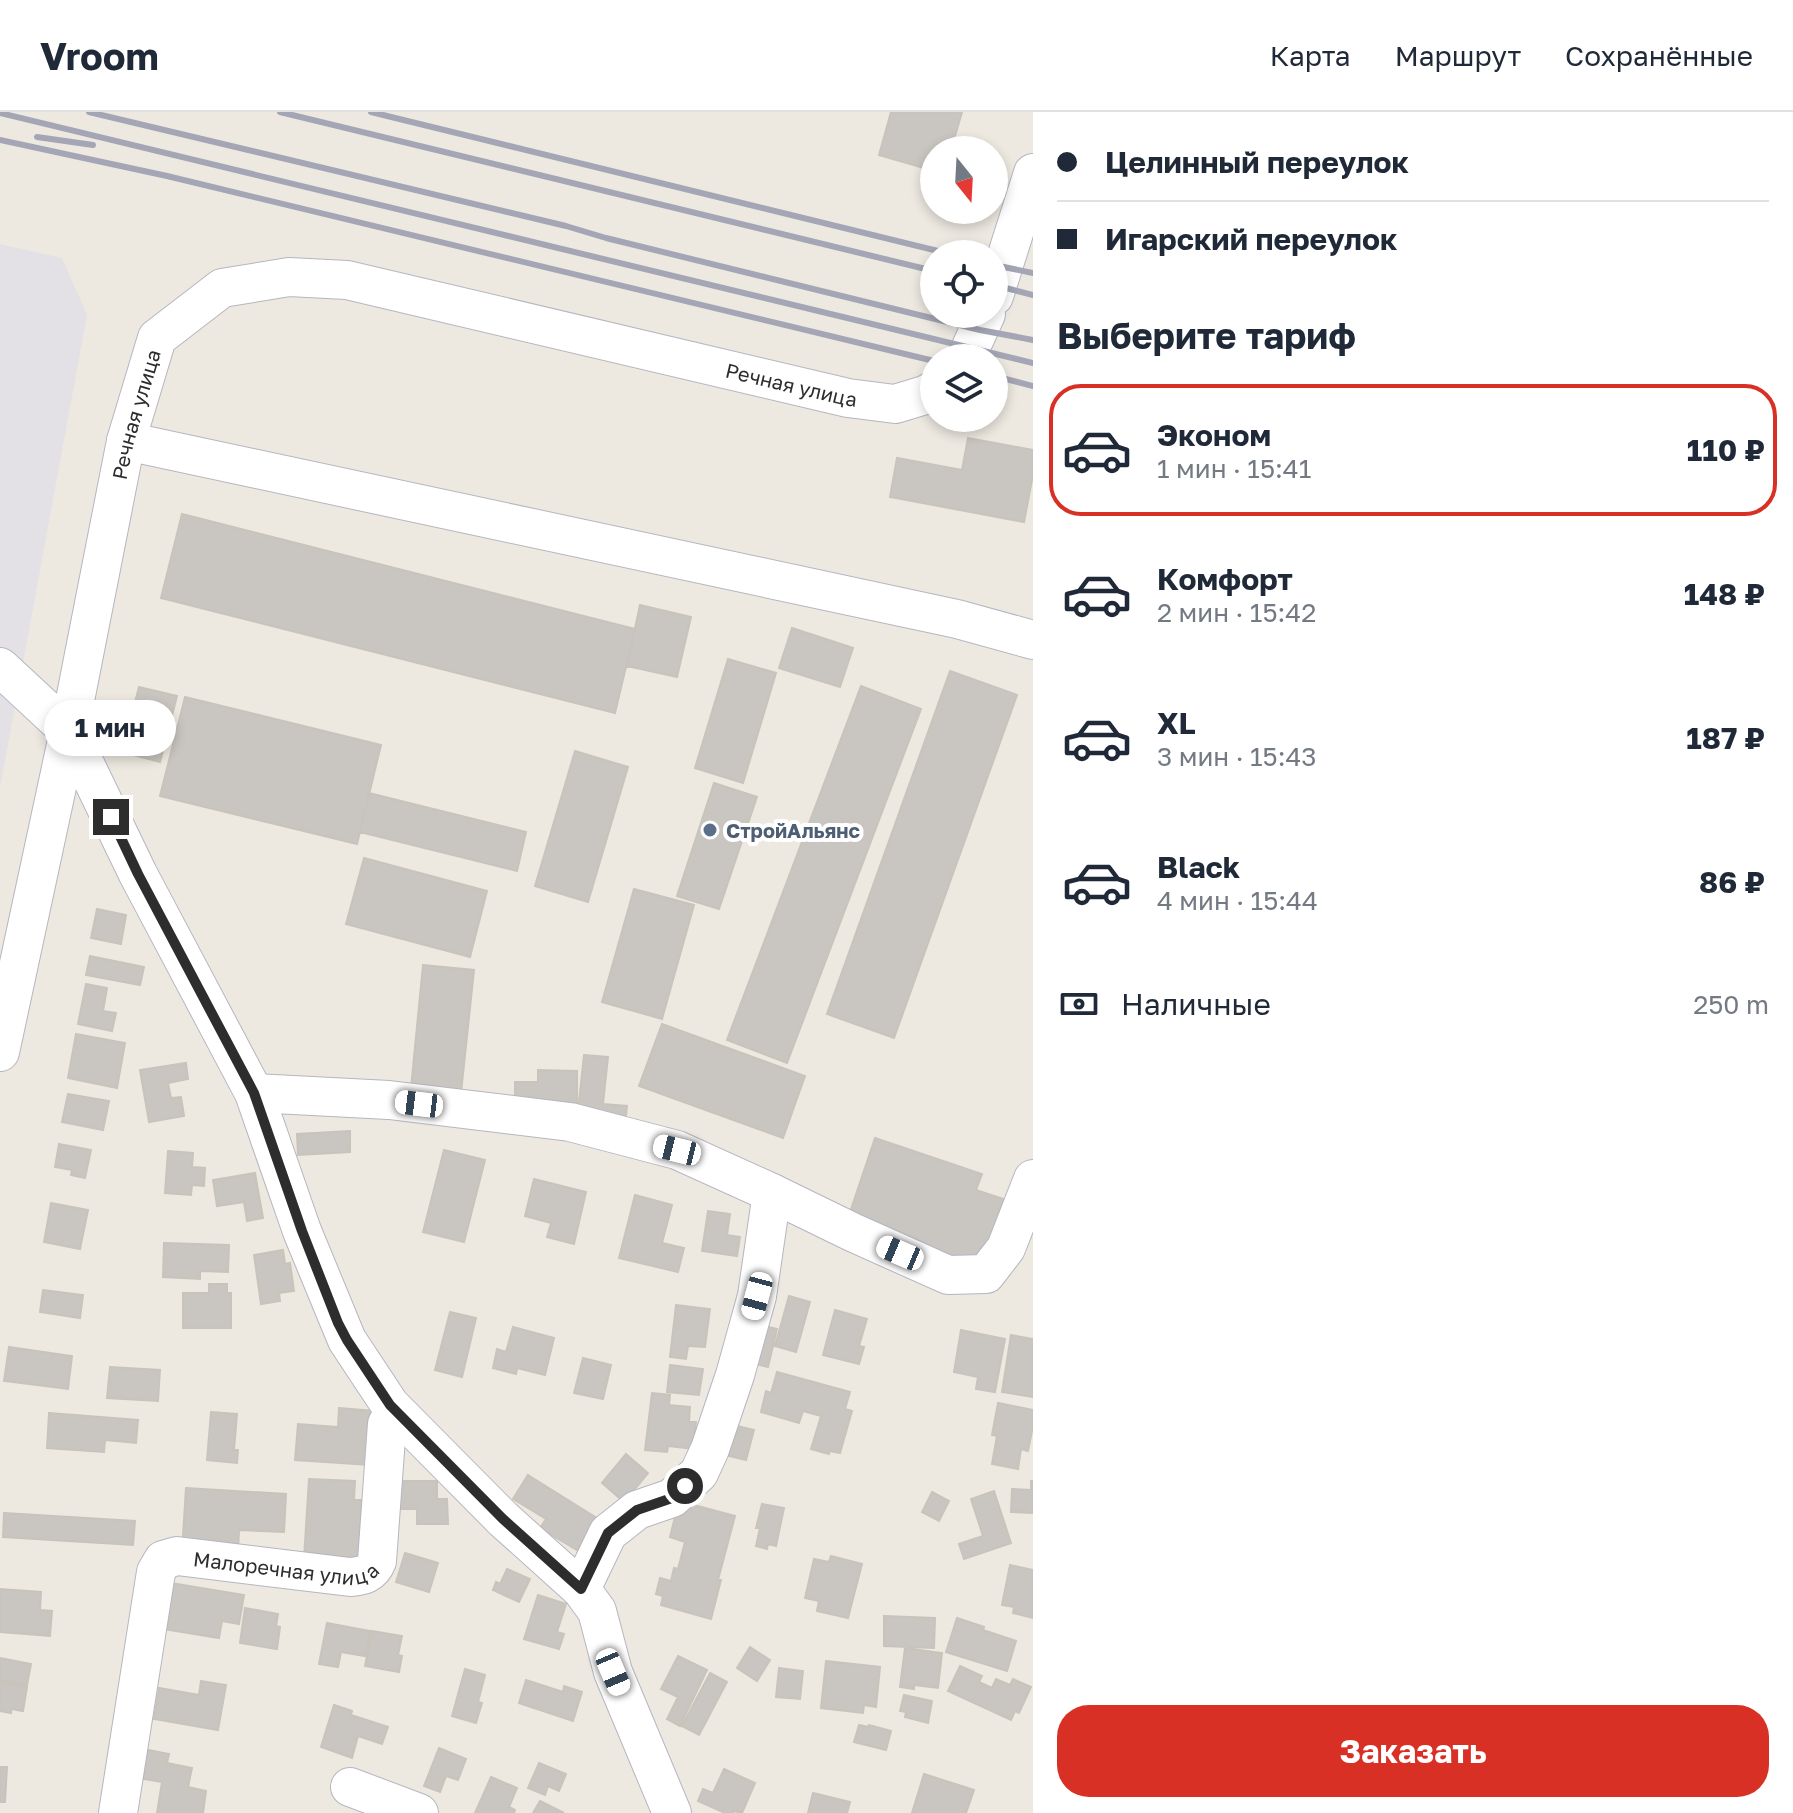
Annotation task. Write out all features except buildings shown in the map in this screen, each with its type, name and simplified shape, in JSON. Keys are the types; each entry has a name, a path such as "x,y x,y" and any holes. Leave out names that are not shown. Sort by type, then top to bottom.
{"street":[{"path":"1008,247 1033,173"},
{"name":"Речная улица","path":"0,1052 69,731 126,441 157,338 222,288 289,277 347,280 848,398 895,404 920,396"},
{"path":"126,441 942,616 1033,640"},
{"path":"0,667 69,731 138,874 254,1093 302,1231 347,1340 390,1405 503,1519 581,1589 597,1611 613,1672 672,1813"},
{"path":"254,1093 389,1100 570,1122 677,1150 948,1275 986,1274 1006,1248 1033,1179"},
{"path":"581,1589 608,1533 637,1510 672,1498 699,1473 735,1375 757,1296 772,1193"},
{"name":"Малоречная улица","path":"118,1813 156,1572 163,1560 177,1556 363,1576 374,1569 377,1561 387,1424"},
{"path":"350,1787 419,1813"}],"shaded area":[{"path":"0,244 62,258 87,315 0,788"}],"railway":[{"path":"89,112 566,226 980,330 1033,340"},
{"path":"280,112 920,268"},
{"path":"371,112 920,247"},
{"path":"0,113 1033,363"},
{"path":"37,137 93,145"},
{"path":"0,140 167,176 920,358"},
{"path":"1008,268 1033,273"},
{"path":"1008,289 1033,295"},
{"path":"1008,380 1033,386"}],"place":[{"name":"СтройАльянс","path":"710,830"}],"route":[{"path":"111,817 254,1093 338,1323 390,1405 503,1519 581,1589 608,1533 637,1510 672,1498 685,1486"}]}
